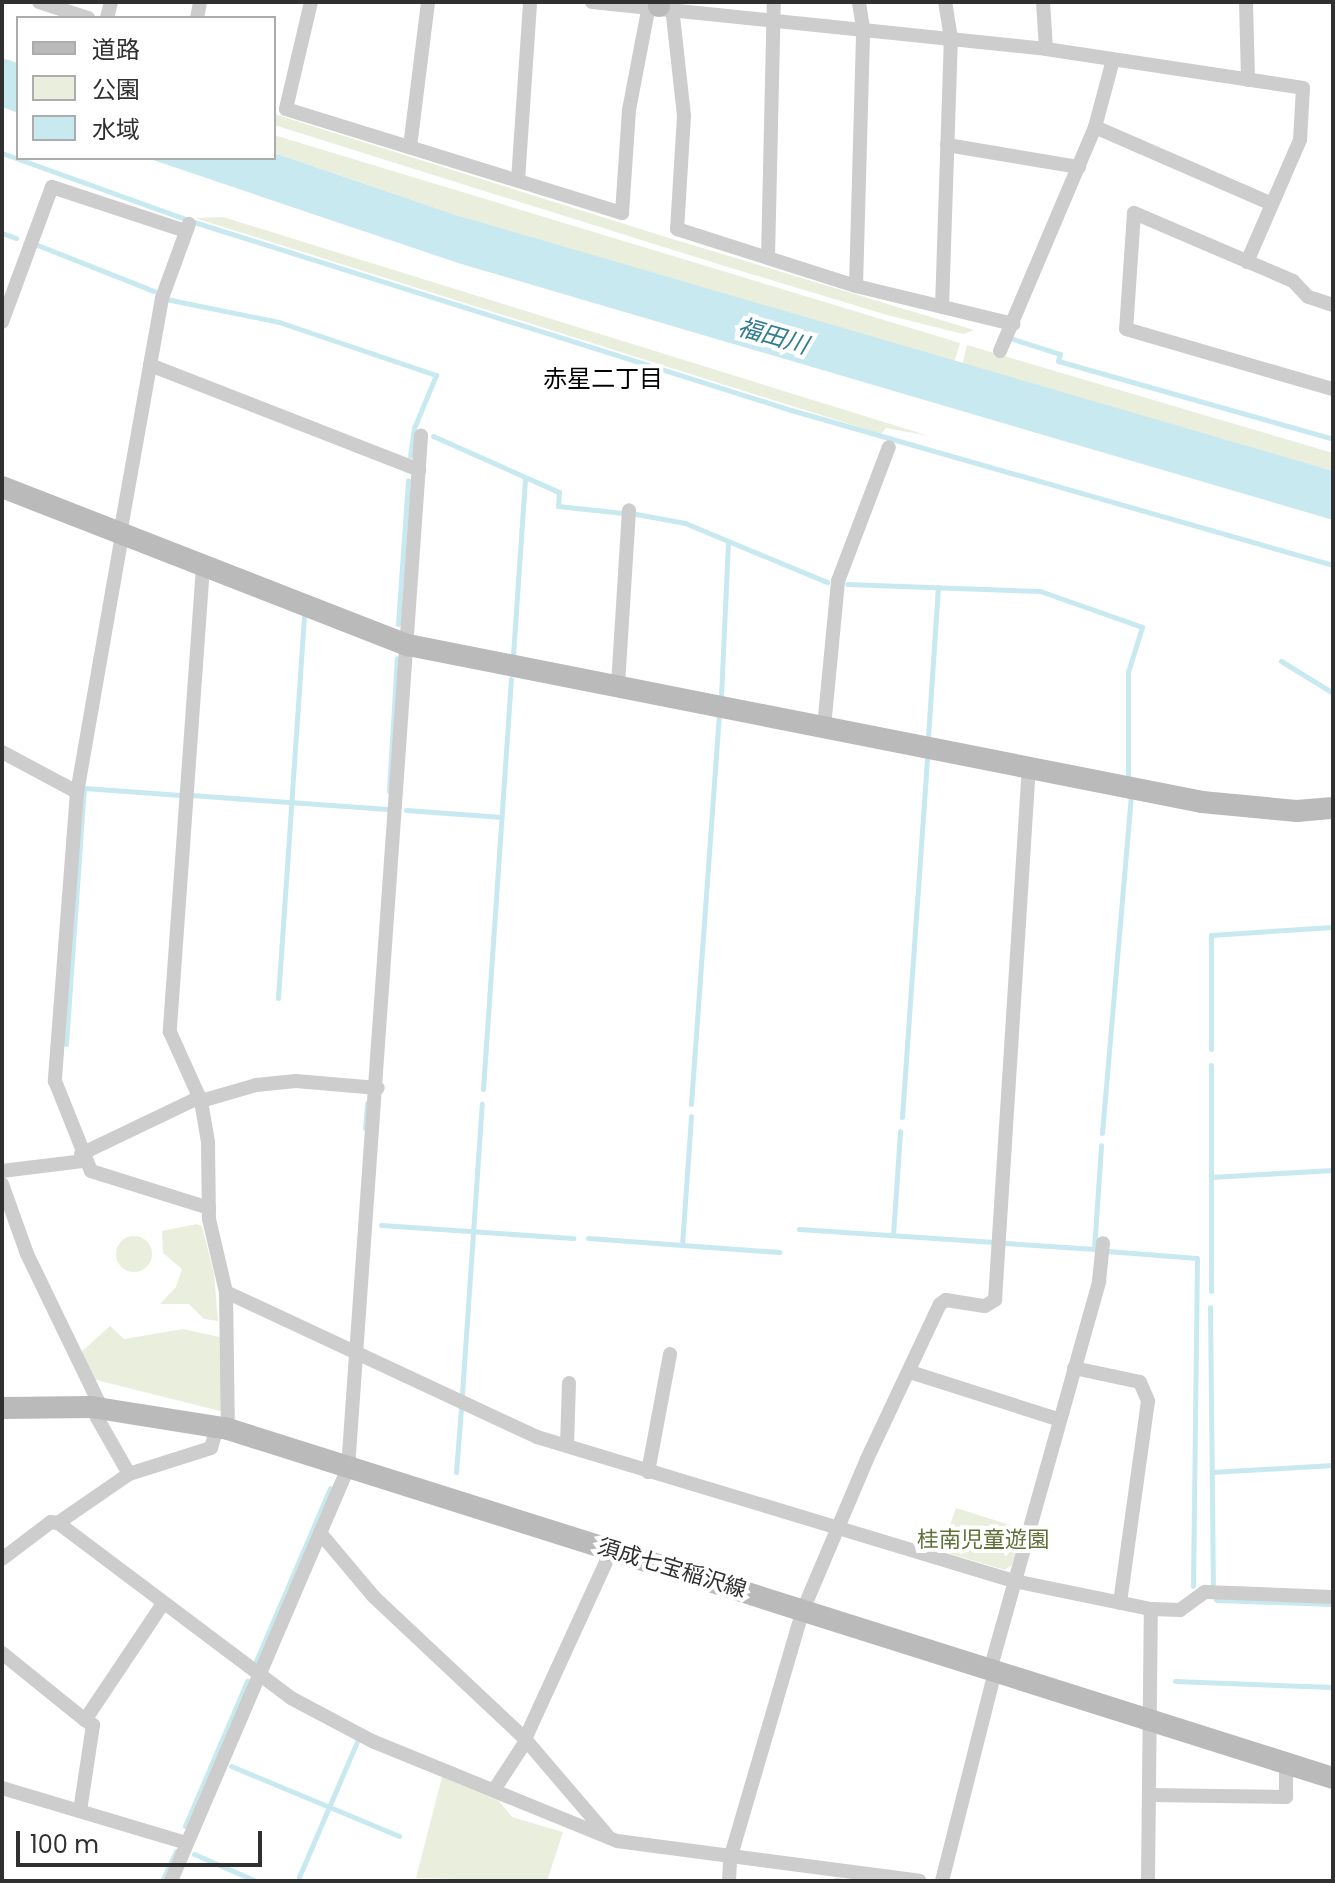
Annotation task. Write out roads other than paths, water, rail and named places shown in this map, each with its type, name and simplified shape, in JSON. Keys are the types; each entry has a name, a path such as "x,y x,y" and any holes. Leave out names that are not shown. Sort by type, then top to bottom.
{"street":[{"path":"39,2 82,16"},
{"path":"311,2 286,109 622,213 629,110 660,5"},
{"path":"410,147 428,2"},
{"path":"518,180 530,2"},
{"path":"592,2 660,5 1046,49 1303,88 1300,140 1247,262"},
{"path":"768,258 774,2"},
{"path":"856,286 863,28 859,2"},
{"path":"942,307 951,39 945,2"},
{"path":"1043,2 1046,49"},
{"path":"1246,2 1248,80"},
{"path":"660,5 684,116 677,229 856,286 1013,324"},
{"path":"1000,351 1095,127 1113,60"},
{"path":"1095,127 1272,204"},
{"path":"947,145 1079,167"},
{"path":"2,322 52,187 187,227 162,298 77,792 55,1081 82,1157 91,1171 209,1208"},
{"path":"1333,305 1247,262 1134,213 1126,329 1333,389"},
{"path":"150,365 419,470"},
{"path":"171,1881 348,1468 378,1088 421,436"},
{"path":"824,727 838,581 889,447"},
{"path":"2,487 408,645 1202,802 1297,811 1333,808"},
{"path":"618,685 629,510"},
{"path":"58,1523 129,1474 211,1448 222,1428 226,1292 209,1208 201,1099 170,1032 203,567"},
{"path":"2,752 77,792"},
{"path":"729,1881 730,1859 803,1610 842,1529 867,1459 940,1304 946,1300 985,1306 995,1300 1029,766"},
{"path":"2,1171 82,1157 201,1099 256,1085 296,1081 378,1088"},
{"path":"2,1184 27,1254 129,1474"},
{"path":"942,1881 1014,1581 1099,1281 1103,1243"},
{"path":"226,1292 359,1355 567,1446 1014,1581 1151,1609 1180,1610 1205,1592 1333,1597"},
{"path":"648,1472 670,1354"},
{"path":"1074,1368 1140,1382 1148,1401 1120,1603"},
{"path":"910,1372 1060,1420"},
{"path":"567,1446 569,1383"},
{"name":"須成七宝稲沢線","path":"2,1408 97,1408 222,1428 1333,1778"},
{"path":"2,1559 51,1522 58,1523 145,1585 162,1605 291,1698 372,1741 610,1839 730,1859 919,1881"},
{"path":"321,1534 374,1597 525,1740 610,1839"},
{"path":"494,1790 525,1740 612,1549"},
{"path":"85,1720 162,1605"},
{"path":"1148,1881 1151,1609"},
{"path":"2,1653 93,1725 80,1811"},
{"path":"1149,1795 1286,1797 1286,1763"},
{"path":"2,1788 186,1843"}],"water":[{"path":"2,58 16,62 16,112 2,107"},
{"name":"福田川","path":"276,154 456,215 1333,471 1333,520 458,263 153,160 276,160"}],"waterway":[{"path":"2,153 16,158"},
{"path":"21,160 194,222 791,410 1333,565"},
{"path":"2,233 16,238"},
{"path":"35,244 154,291"},
{"path":"166,299 279,322 436,375 414,428 410,456"},
{"path":"1010,338 1060,354 1058,361 1333,439"},
{"path":"433,436 559,492 558,506 623,513"},
{"path":"513,655 525,478"},
{"path":"398,624 408,480"},
{"path":"636,514 685,523 827,582"},
{"path":"721,696 728,541"},
{"path":"847,584 1040,591 1142,627 1128,672 1128,777"},
{"path":"928,737 938,587"},
{"path":"278,998 304,616"},
{"path":"389,791 397,658"},
{"path":"1281,661 1333,693"},
{"path":"483,1089 511,679"},
{"path":"691,1104 719,717"},
{"path":"902,1117 927,757"},
{"path":"66,1044 84,788 181,795"},
{"path":"191,795 388,809"},
{"path":"1102,1133 1131,796"},
{"path":"406,810 502,817"},
{"path":"1211,1049 1211,935 1333,927"},
{"path":"1211,1065 1211,1291"},
{"path":"365,1128 367,1103"},
{"path":"462,1394 482,1104"},
{"path":"682,1245 691,1116"},
{"path":"893,1235 900,1131"},
{"path":"1094,1249 1101,1145"},
{"path":"1211,1177 1333,1170"},
{"path":"381,1225 574,1238"},
{"path":"799,1229 995,1242"},
{"path":"588,1238 779,1252"},
{"path":"1005,1243 1095,1249"},
{"path":"1107,1251 1197,1258 1193,1586"},
{"path":"1210,1307 1213,1585"},
{"path":"456,1472 461,1409"},
{"path":"1212,1472 1333,1465"},
{"path":"256,1661 330,1488"},
{"path":"1216,1600 1333,1604"},
{"path":"185,1826 247,1681"},
{"path":"1175,1681 1333,1687"},
{"path":"299,1877 357,1742"},
{"path":"231,1766 399,1836"},
{"path":"162,1881 176,1851"},
{"path":"194,1854 256,1881"},
{"path":"836,1880 843,1881"}],"district":[{"name":"赤星二丁目","path":"603,379"}],"park label":[{"name":"桂南児童遊園","path":"983,1540"}]}
